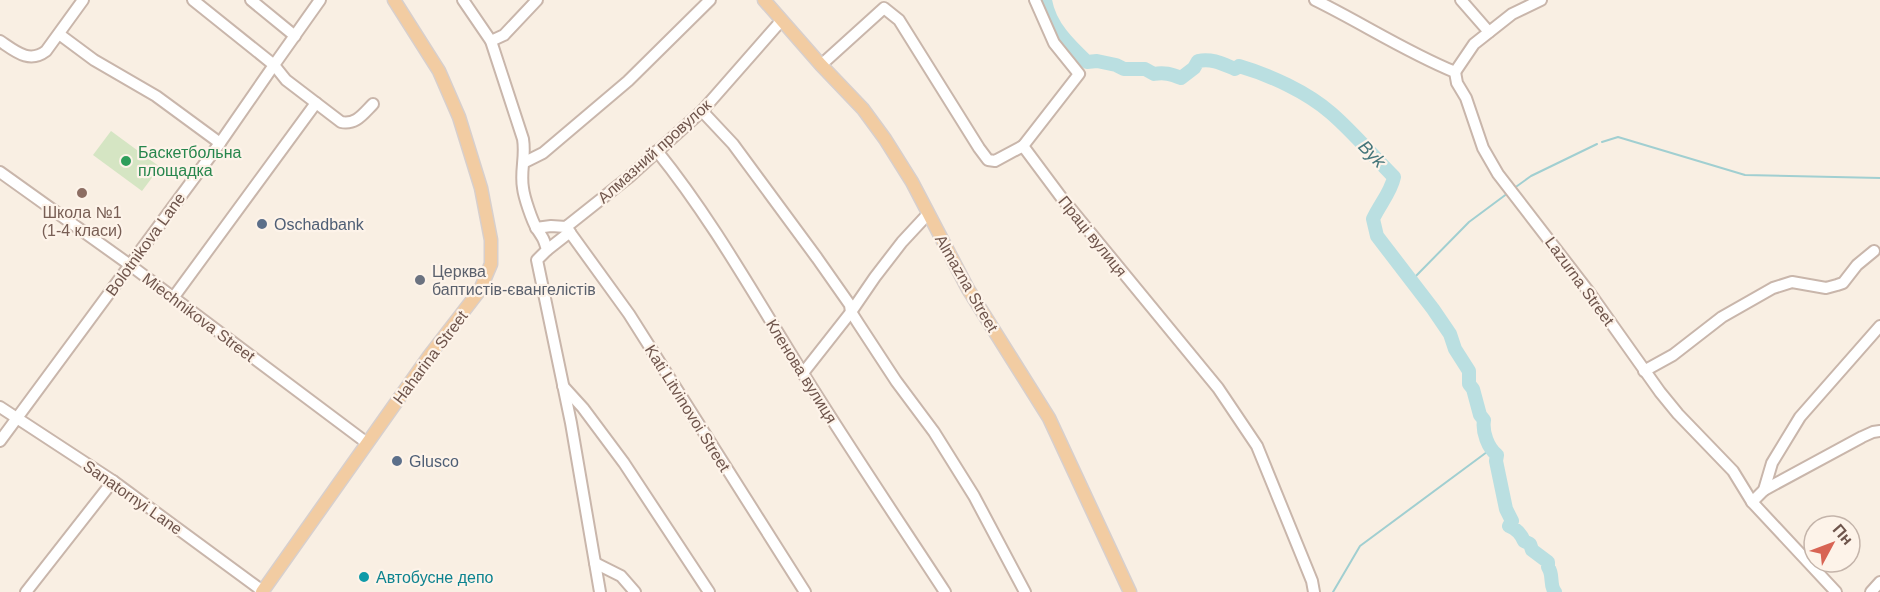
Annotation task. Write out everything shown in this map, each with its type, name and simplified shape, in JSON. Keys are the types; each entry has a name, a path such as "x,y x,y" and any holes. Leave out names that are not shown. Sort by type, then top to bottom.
{"main road":[{"name":"Haharina Street","path":"263,592 429,356 480,290 491,264 491,240 481,188 459,117 439,71 394,0"},
{"name":"Almazna Street","path":"764,0 863,109 912,182 968,289 1049,418 1125,589"}],"street":[{"path":"0,41 27,57 34,58 46,51 83,0"},
{"path":"193,0 274,65 286,80 342,123 357,121 373,104"},
{"path":"251,0 295,36"},
{"path":"463,0 490,41 524,139 526,152 523,188 536,228 544,237 547,250 537,260 563,386 600,592"},
{"path":"490,41 504,35 537,0"},
{"path":"525,162 543,153 628,81 711,0"},
{"path":"821,65 884,8 899,20 988,160 995,161 1023,146 1079,74 1054,43 1035,0"},
{"path":"1315,0 1358,21 1428,61 1455,72 1474,44 1512,14 1541,0"},
{"path":"1461,0 1489,32"},
{"name":"Bolotnikova Lane","path":"0,441 220,142 295,36 315,2"},
{"name":"Алмазний провулок","path":"547,250 702,111 781,21"},
{"path":"59,34 93,60 156,96 220,142"},
{"name":"Lazurna Street","path":"1455,72 1457,83 1466,98 1484,148 1498,174 1576,275 1644,371 1678,414 1733,471 1752,502 1836,592"},
{"path":"173,298 316,103"},
{"path":"702,111 733,144 850,305 851,312 896,381 934,432 974,496 1025,592"},
{"name":"Праці вулиця","path":"1023,146 1061,198 1218,388 1239,417 1257,446 1312,581 1314,592"},
{"name":"Кленова вулиця","path":"657,150 683,183 745,276 803,373 945,592"},
{"name":"Miechnikova Street","path":"0,172 130,265 367,443"},
{"path":"803,373 902,242 928,214"},
{"path":"536,228 551,226 568,230"},
{"name":"Kati Litvinovoi Street","path":"568,230 629,314 805,592"},
{"path":"1644,371 1673,355 1722,317 1773,288 1792,282 1826,288 1843,283 1857,265 1874,251"},
{"path":"1764,490 1772,463 1800,417 1880,326"},
{"path":"563,386 604,435 709,592"},
{"name":"Sanatornyi Lane","path":"0,407 112,481 263,592"},
{"path":"1752,502 1764,490 1878,434"},
{"path":"26,592 112,481"},
{"path":"595,563 621,576 635,592"},
{"path":"1871,592 1880,582"}],"green space":[{"name":"Баскетбольна площадка","path":"111,131 160,167 142,191 93,155"}],"waterway":[{"name":"Byk","path":"1045,0 1055,27 1087,62 1097,61 1124,69 1145,69 1154,74 1168,74 1181,78 1194,68 1198,61 1208,60 1235,69 1239,66 1263,74 1300,91 1321,105 1347,128 1394,177 1373,219 1377,236 1433,309 1450,334 1455,349 1469,371 1469,384 1484,420 1486,439 1497,455 1496,461 1506,509 1512,521 1509,526 1530,544 1532,550 1548,562 1555,592"},
{"path":"1602,142 1618,137 1745,175 1880,178"},
{"path":"1513,189 1531,176 1597,144"},
{"path":"1411,281 1469,222 1508,193"},
{"path":"1333,592 1360,546 1491,449"}],"place":[{"name":"Баскетбольна площадка","path":"126,161"},
{"name":"Школа №1 (1-4 класи)","path":"82,193"},
{"name":"Oschadbank","path":"262,224"},
{"name":"Церква баптистів-євангелістів","path":"420,280"},
{"name":"Glusco","path":"397,461"},
{"name":"Автобусне депо","path":"364,577"}]}
